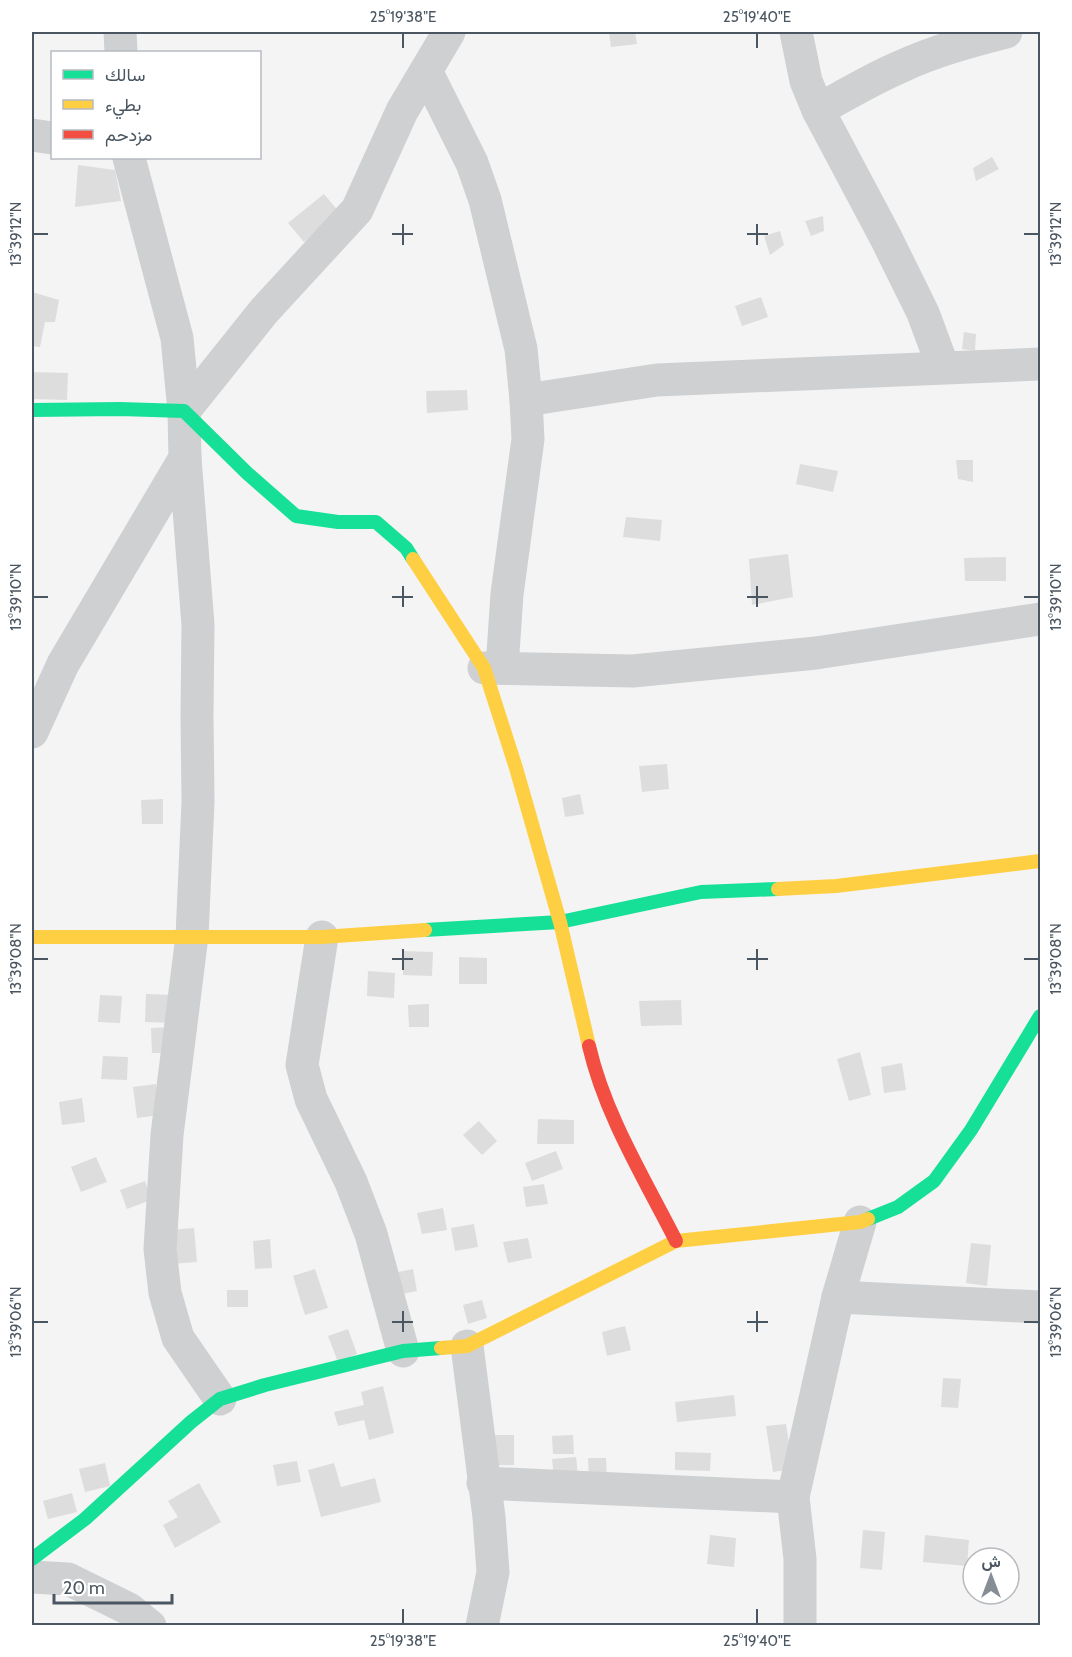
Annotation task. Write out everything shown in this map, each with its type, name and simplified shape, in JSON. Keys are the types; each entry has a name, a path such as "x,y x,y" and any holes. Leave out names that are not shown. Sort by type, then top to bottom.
{"street":[{"path":"120,32 121,51"},
{"path":"184,411 264,312 357,210 402,111 449,32"},
{"path":"796,32 806,81 818,110 886,238 923,314 943,367"},
{"path":"818,110 903,65 971,41 1006,32"},
{"path":"426,71 472,163 485,200 521,349 528,439 507,594 493,668"},
{"path":"32,135 51,138"},
{"path":"129,159 177,338 198,625 196,716 198,802 192,936 166,1135 160,1249 165,1293 178,1338 220,1399"},
{"path":"526,400 657,380 1041,364"},
{"path":"32,410 184,411 247,473 296,516 338,522 376,522 406,548 493,668 516,768 560,922 595,1072 619,1131 676,1241"},
{"path":"32,732 63,664 185,458"},
{"path":"493,668 633,671 816,653 1041,619"},
{"path":"32,937 322,937 560,922 701,892 836,886 1041,861"},
{"path":"322,937 302,1065 311,1099 351,1182 371,1234 403,1351"},
{"path":"32,1559 85,1519 191,1422 220,1399 266,1385 403,1351 467,1346 676,1241 860,1222 898,1208 934,1181 971,1130 1041,1016"},
{"path":"800,1626 800,1559 793,1497 838,1297 860,1222"},
{"path":"838,1297 1041,1307"},
{"path":"467,1346 489,1518 493,1572 482,1626"},
{"path":"483,1483 793,1497"},
{"path":"32,1577 68,1580 129,1610 150,1626"}],"building":[{"path":"609,32 635,32 637,44 611,47"},
{"path":"992,157 999,169 976,181 973,168"},
{"path":"78,165 115,170 121,201 75,207"},
{"path":"324,194 340,213 304,242 288,223"},
{"path":"823,216 824,231 811,236 805,221"},
{"path":"780,231 784,245 770,255 764,236"},
{"path":"32,292 59,300 55,322 45,322 40,347 32,346"},
{"path":"761,297 768,317 742,326 735,306"},
{"path":"964,332 976,334 975,351 962,349"},
{"path":"32,372 68,373 67,400 32,399"},
{"path":"467,390 468,410 427,413 426,391"},
{"path":"956,460 973,460 973,482 958,479"},
{"path":"800,464 838,471 833,492 796,484"},
{"path":"626,517 662,520 660,541 623,537"},
{"path":"788,554 793,597 752,605 749,559"},
{"path":"1006,557 1006,581 965,581 964,558"},
{"path":"667,764 669,789 642,792 639,766"},
{"path":"580,794 584,814 565,817 562,798"},
{"path":"163,799 163,824 142,824 141,800"},
{"path":"403,951 433,952 432,976 403,975"},
{"path":"459,957 487,958 487,984 459,984"},
{"path":"368,971 395,973 394,998 367,996"},
{"path":"146,994 174,995 173,1023 145,1022"},
{"path":"100,995 122,996 120,1023 98,1022"},
{"path":"681,1000 682,1025 641,1026 639,1001"},
{"path":"429,1004 429,1027 409,1027 408,1005"},
{"path":"174,1027 174,1053 152,1053 151,1028"},
{"path":"860,1052 871,1095 849,1101 837,1059"},
{"path":"103,1056 128,1057 127,1080 101,1079"},
{"path":"902,1063 906,1090 884,1093 881,1067"},
{"path":"156,1084 159,1115 137,1118 133,1087"},
{"path":"82,1098 85,1122 62,1125 59,1102"},
{"path":"538,1119 574,1120 574,1144 537,1144"},
{"path":"479,1121 497,1141 482,1155 463,1135"},
{"path":"556,1151 563,1169 532,1181 525,1163"},
{"path":"96,1157 107,1182 81,1192 71,1167"},
{"path":"145,1181 151,1200 127,1209 120,1190"},
{"path":"544,1184 548,1204 526,1207 523,1187"},
{"path":"443,1208 447,1230 422,1234 417,1213"},
{"path":"474,1224 478,1247 455,1251 451,1228"},
{"path":"194,1228 197,1262 172,1264 169,1230"},
{"path":"528,1238 532,1258 508,1263 503,1242"},
{"path":"270,1239 272,1268 255,1269 253,1241"},
{"path":"971,1243 991,1245 987,1286 966,1283"},
{"path":"315,1269 328,1308 305,1315 293,1276"},
{"path":"413,1269 417,1291 393,1296 389,1274"},
{"path":"227,1290 248,1290 248,1307 227,1307"},
{"path":"482,1300 487,1318 468,1324 463,1305"},
{"path":"625,1326 631,1350 607,1356 602,1332"},
{"path":"348,1329 357,1354 338,1362 328,1336"},
{"path":"943,1378 961,1379 958,1408 941,1407"},
{"path":"383,1386 394,1433 369,1440 364,1420 338,1426 334,1412 364,1405 361,1392"},
{"path":"734,1395 736,1416 677,1422 675,1402"},
{"path":"786,1424 793,1469 773,1472 766,1426"},
{"path":"492,1435 514,1435 514,1465 492,1465"},
{"path":"573,1435 574,1454 553,1454 552,1436"},
{"path":"675,1452 711,1453 710,1471 675,1470"},
{"path":"576,1457 578,1475 554,1477 552,1459"},
{"path":"588,1458 606,1458 607,1482 589,1482"},
{"path":"297,1461 301,1482 277,1486 273,1465"},
{"path":"105,1463 110,1486 85,1492 79,1469"},
{"path":"334,1463 341,1487 375,1478 381,1502 321,1517 308,1470"},
{"path":"199,1483 221,1522 175,1548 163,1525 178,1517 168,1501"},
{"path":"72,1493 77,1512 48,1519 43,1501"},
{"path":"863,1530 885,1532 882,1570 860,1568"},
{"path":"710,1535 736,1538 734,1567 707,1564"},
{"path":"925,1535 969,1540 969,1546 961,1546 961,1565 923,1562"}],"traffic: fast":[{"path":"32,410 184,411 247,473 296,516 338,522 376,522 406,548 413,559"},
{"path":"425,930 560,922 701,892 778,889"},
{"path":"868,1219 898,1207 934,1181 971,1130 1040,1016"},
{"path":"32,1559 85,1519 191,1422 220,1399 265,1385 403,1351 441,1348"}],"traffic: slow":[{"path":"413,559 484,668 516,768 560,922 589,1046"},
{"path":"778,889 836,886 1040,861"},
{"path":"32,937 322,937 425,930"},
{"path":"441,1348 467,1346 676,1241 860,1222 868,1219"}],"traffic: jam":[{"path":"589,1046 596,1072 615,1121 676,1241"}]}
